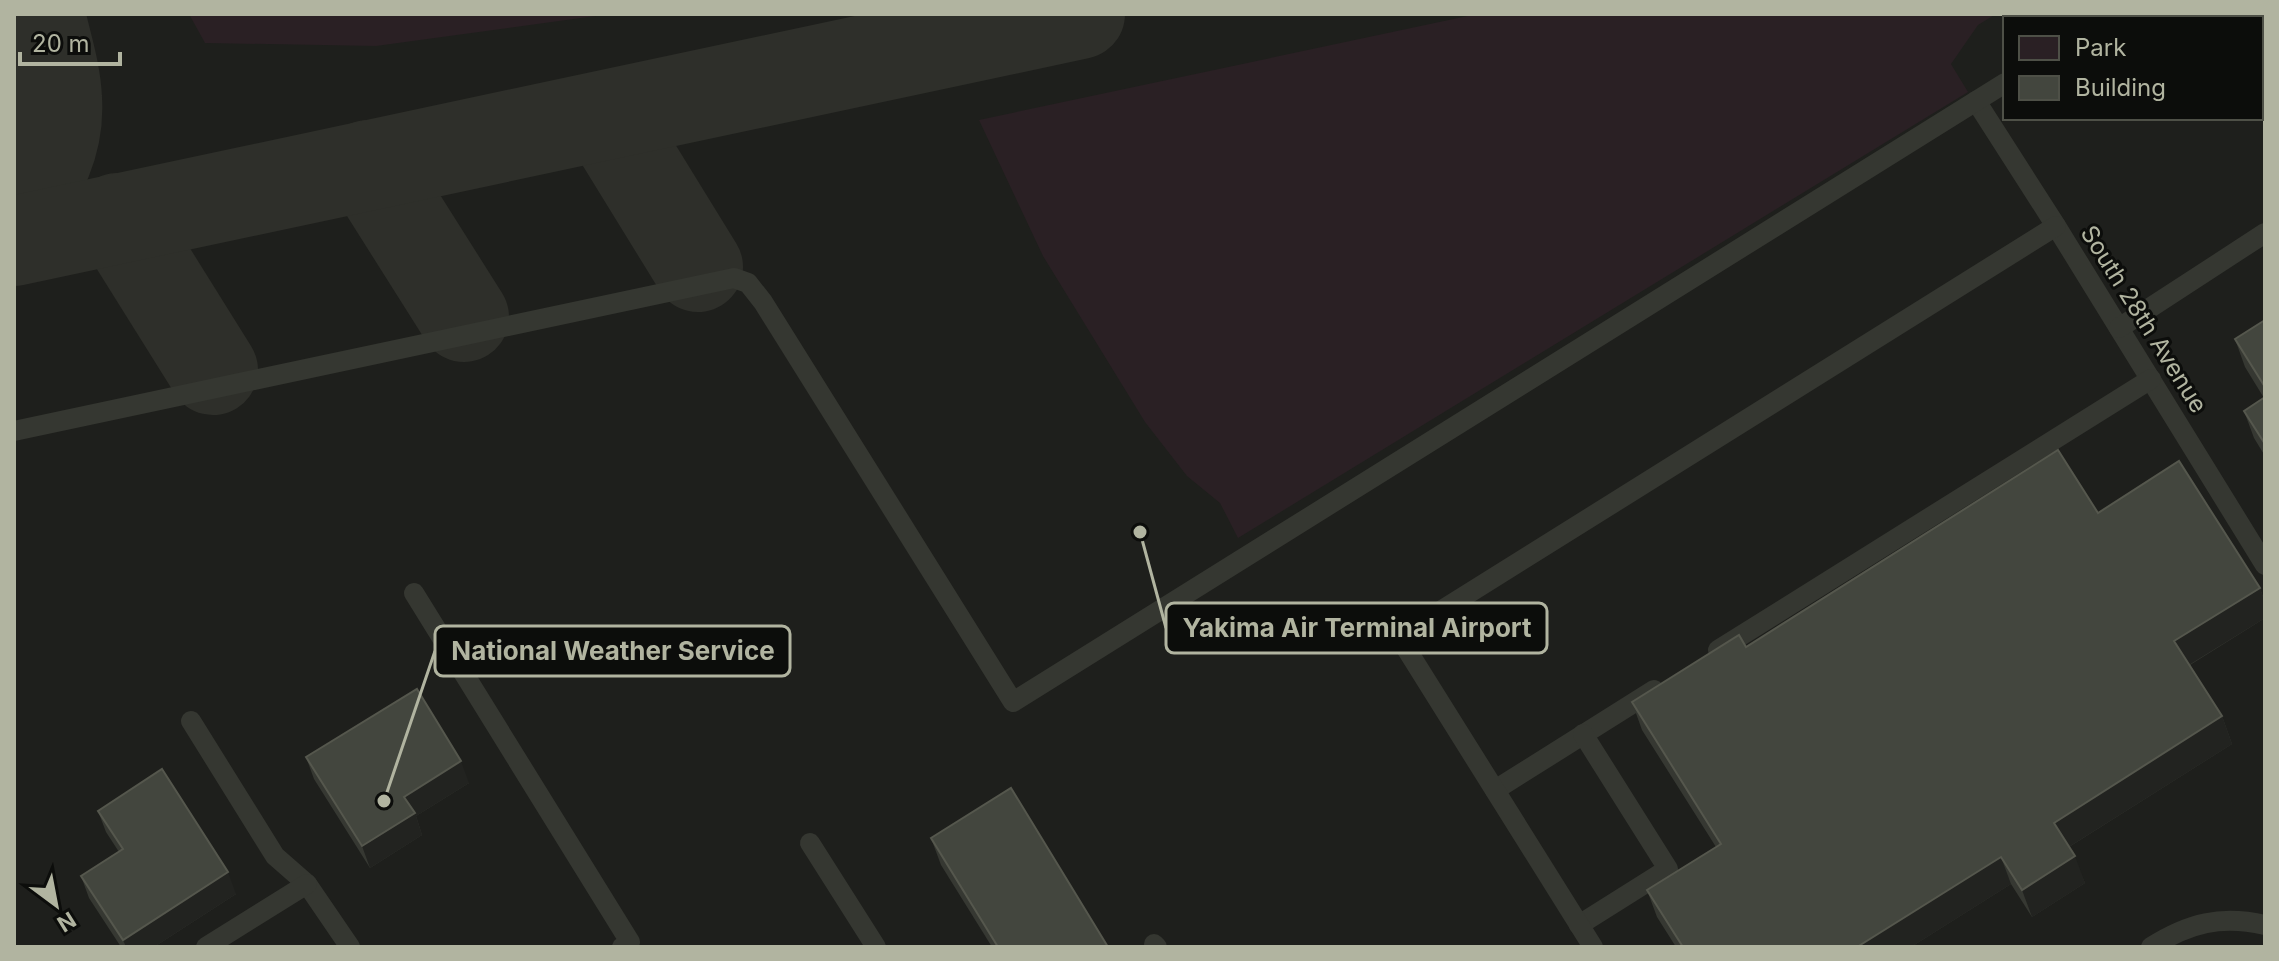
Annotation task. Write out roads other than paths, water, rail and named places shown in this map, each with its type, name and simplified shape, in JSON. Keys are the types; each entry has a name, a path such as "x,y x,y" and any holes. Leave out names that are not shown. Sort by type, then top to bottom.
{"lane":[{"path":"14,431 734,278 748,283 763,302 1013,702 2003,84"},
{"name":"South 28th Avenue","path":"1976,101 2265,565"},
{"path":"1593,947 1399,637 2056,226"},
{"path":"2119,328 2265,233"},
{"path":"1705,658 2151,379"},
{"path":"414,593 630,942 622,947"},
{"path":"1495,790 1664,684"},
{"path":"191,721 275,856 307,884 350,947"},
{"path":"1579,925 1668,869 1583,734"},
{"path":"810,843 876,947"},
{"path":"206,947 307,884"},
{"path":"2151,947 2204,922 2227,920 2265,925"}],"place":[{"name":"Yakima Air Terminal Airport","path":"1140,532"},
{"name":"National Weather Service","path":"384,801"}]}
